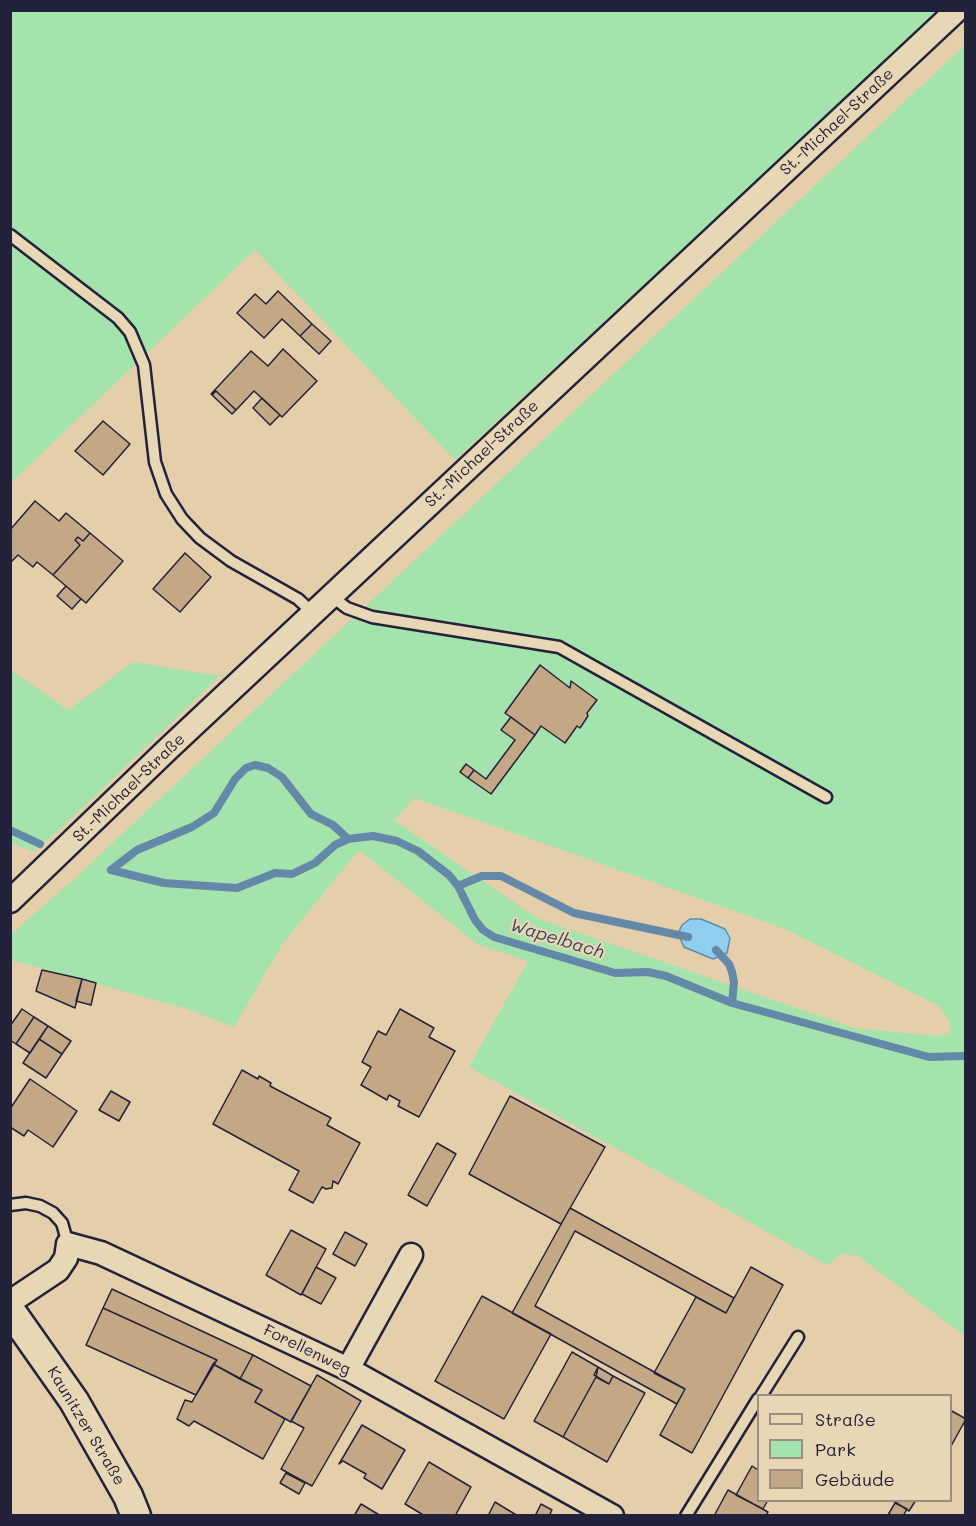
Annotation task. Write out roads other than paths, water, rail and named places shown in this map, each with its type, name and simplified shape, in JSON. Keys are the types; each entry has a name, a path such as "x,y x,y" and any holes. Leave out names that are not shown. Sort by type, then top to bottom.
{"street":[{"name":"St.-Michael-Straße","path":"10,901 331,596 957,10"},
{"name":"Forellenweg","path":"68,1244 101,1253 348,1369 612,1515"},
{"path":"10,1302 58,1270 66,1258 68,1244"},
{"path":"348,1369 411,1255"},
{"name":"Kaunitzer Straße","path":"10,1310 74,1401 128,1496 136,1515"}],"lane":[{"path":"10,235 118,318 130,332 144,365 155,462 166,494 182,519 200,538 231,561 298,598 313,613"},
{"path":"331,596 347,608 372,617 559,647 826,797"},
{"path":"10,1205 27,1203 40,1206 53,1213 62,1223 68,1244"},
{"path":"762,1394 798,1337"},
{"path":"686,1515 757,1402"}],"water":[{"path":"690,919 701,919 725,929 730,938 727,953 713,959 684,947 678,934 682,925"}],"waterway":[{"path":"111,870 137,850 192,827 214,813 235,779 246,768 255,765 268,768 282,777 311,814 333,825 348,839"},
{"name":"Wapelbach","path":"10,830 40,844"},
{"name":"Wapelbach","path":"111,870 164,883 237,888 275,873 292,874 315,863 335,845 348,839 373,836 397,841 418,851 449,875 458,886 475,920 483,930 494,937 615,973 648,972 666,976 732,1003 929,1057 966,1056"},
{"path":"458,886 482,876 501,876 574,913 688,937"},
{"path":"716,950 729,964 732,972 734,982 732,1003"}]}
